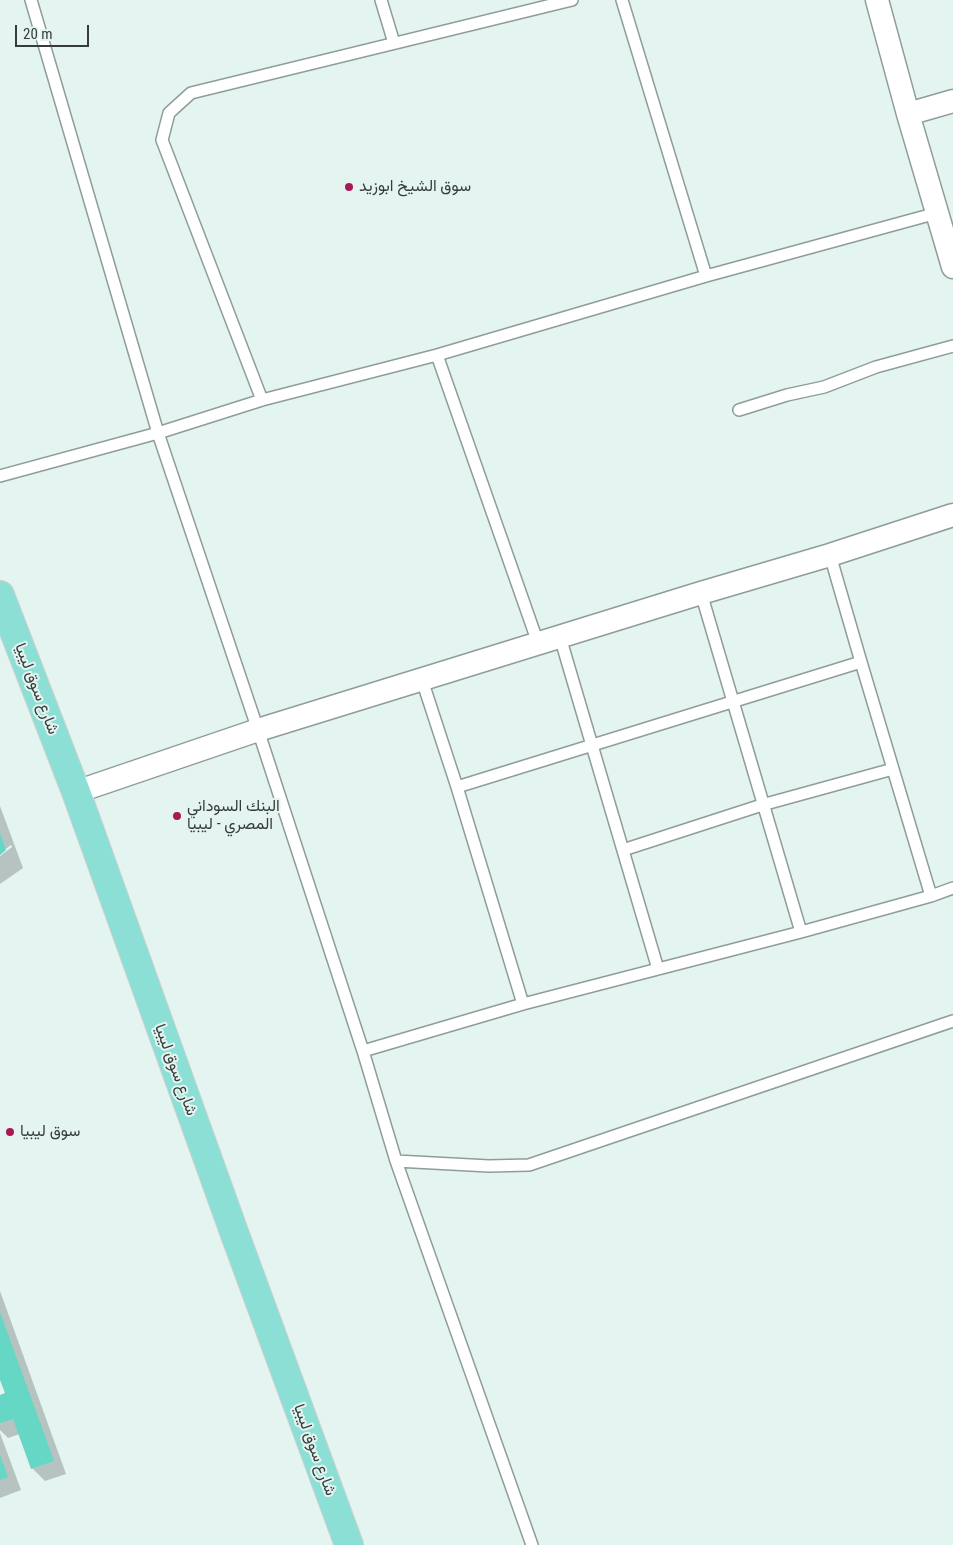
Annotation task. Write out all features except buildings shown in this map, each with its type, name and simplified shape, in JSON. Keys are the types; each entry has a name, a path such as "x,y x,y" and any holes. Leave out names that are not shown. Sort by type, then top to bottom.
{"main road":[{"name":"شارع سوق ليبيا","path":"0,595 76,792 230,1222 349,1545"}],"street":[{"path":"877,0 953,267"},
{"path":"908,114 953,101"},
{"path":"76,792 258,730 953,515"}],"lane":[{"path":"31,0 158,433 363,1051 396,1161 532,1545"},
{"path":"381,0 394,43"},
{"path":"262,400 162,140 169,113 191,93 572,0"},
{"path":"622,0 706,276"},
{"path":"0,476 158,433 262,400 437,355 706,276 937,213"},
{"path":"739,410 786,395 824,387 876,368 953,346"},
{"path":"437,355 538,644"},
{"path":"830,554 860,662 931,896"},
{"path":"701,593 801,932"},
{"path":"560,637 658,969"},
{"path":"457,786 860,662"},
{"path":"422,680 457,786 523,1004"},
{"path":"623,850 762,805 894,769"},
{"path":"363,1051 523,1004 801,932 931,896 953,888"},
{"path":"396,1161 489,1166 530,1165 953,1021"}],"place":[{"name":"سوق الشيخ ابوزيد","path":"349,187"},
{"name":"البنك السوداني المصري - ليبيا","path":"177,816"},
{"name":"سوق ليبيا","path":"10,1132"}]}
